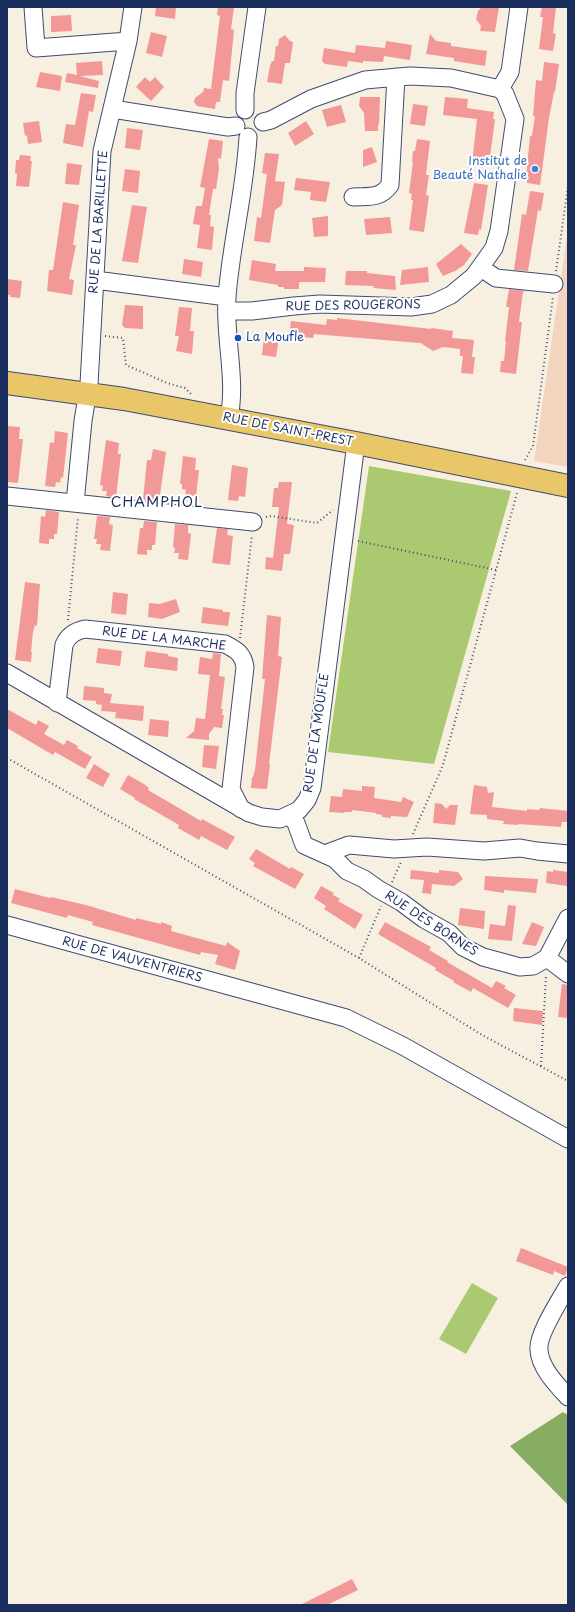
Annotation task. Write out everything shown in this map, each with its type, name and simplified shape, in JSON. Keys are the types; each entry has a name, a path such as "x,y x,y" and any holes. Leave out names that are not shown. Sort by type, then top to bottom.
{"main road":[{"name":"RUE DE SAINT-PREST","path":"7,383 88,393 220,417 356,442 568,486"}],"street":[{"path":"33,7 36,48 128,41"},
{"name":"RUE DE LA BARILLETTE","path":"88,393 102,151 128,41 134,7"},
{"path":"245,110 245,93 258,7"},
{"path":"263,122 271,120 311,99 365,80 410,76 450,78 500,89 510,72 520,7"},
{"path":"353,197 380,195 385,192 390,185 396,77"},
{"name":"RUE DES ROUGERONS","path":"95,280 227,304 252,311 320,304 421,307 451,295 467,283 480,268 494,248 499,231 515,119 505,94 500,89"},
{"path":"112,109 228,127 236,126"},
{"path":"245,110 256,111 260,114 263,122 261,132 253,137 240,134 236,126 237,117 245,110"},
{"path":"220,417 230,409 227,304 248,137"},
{"path":"480,268 496,278 554,284"},
{"path":"79,504 83,421 88,393"},
{"name":"RUE DE LA MOUFLE","path":"7,673 249,813 272,819 280,819 299,810 307,800 312,788 356,442"},
{"path":"7,496 253,522"},
{"name":"RUE DE LA MARCHE","path":"72,634 85,630 225,644 244,658 245,667 231,789 241,809"},
{"path":"57,703 64,645 67,638 72,634"},
{"name":"RUE DES BORNES","path":"289,815 296,823 304,845 335,859 347,871 364,878 386,895 401,902 424,919 449,933 463,947 483,957 520,968 533,966 547,958"},
{"path":"324,854 349,845 394,849 407,847 427,847 484,851 520,848 568,854"},
{"path":"568,918 547,958 568,974"},
{"name":"RUE DE VAUVENTRIERS","path":"7,925 346,1018 371,1029 568,1139"},
{"path":"568,1286 541,1336 539,1350 542,1362 556,1384 568,1396"}],"path":[{"path":"359,958 443,765 522,477 523,465 533,446 568,186"},
{"path":"92,334 123,338 126,366 167,383 185,388 220,417"},
{"path":"239,653 253,522 271,516 317,523 349,498"},
{"path":"72,634 68,626 79,504"},
{"path":"343,538 496,570"},
{"path":"7,758 359,958 482,1035 568,1081"},
{"path":"541,1066 547,958"}],"shaded area":[{"path":"568,230 568,467 534,461"}],"green space":[{"path":"369,466 511,491 434,764 328,752"},
{"path":"472,1283 498,1298 466,1354 439,1339"},
{"path":"563,1412 568,1415 568,1505 510,1446"}],"building":[{"path":"156,7 176,7 175,19 155,16"},
{"path":"218,7 234,7 231,29 234,30 229,81 223,80 220,102 216,102 215,109 197,106 194,102 195,98 203,92 204,88 211,89 220,16 217,15"},
{"path":"482,7 499,7 495,32 480,31 481,26 476,19 478,11"},
{"path":"542,7 556,7 553,33 556,34 553,51 539,49 543,17 540,17"},
{"path":"71,15 72,31 51,32 51,16"},
{"path":"151,32 167,36 162,57 146,53"},
{"path":"430,34 436,41 451,43 451,46 487,51 485,66 454,61 454,58 426,54"},
{"path":"285,35 290,41 293,42 290,63 285,63 282,84 267,82 270,66 272,61 274,61 276,46 278,46 279,39"},
{"path":"386,41 412,45 410,60 384,56 383,62 363,61 363,63 348,61 347,67 325,64 322,61 324,48 355,53 356,45 385,48"},
{"path":"102,61 103,75 80,76 99,81 98,88 65,82 67,73 77,75 76,63"},
{"path":"544,62 559,64 549,118 540,185 527,183 526,178 530,136 532,136 535,116 533,116 536,80 542,81"},
{"path":"40,72 62,76 60,91 36,87"},
{"path":"145,77 150,82 155,77 164,87 151,101 136,87"},
{"path":"81,93 96,95 93,112 89,111 83,147 63,143 66,124 75,125"},
{"path":"360,97 380,97 378,131 365,131 364,113 359,106"},
{"path":"445,97 468,99 467,108 494,112 493,119 495,119 489,165 472,163 477,119 443,115"},
{"path":"413,104 428,106 425,126 410,124"},
{"path":"341,105 346,122 327,127 322,110"},
{"path":"39,121 42,142 28,144 23,123"},
{"path":"306,121 314,134 295,146 288,133"},
{"path":"127,128 143,130 140,150 125,148"},
{"path":"209,139 223,141 221,159 218,158 219,169 216,189 213,189 209,215 211,215 210,226 214,227 212,250 197,248 200,225 193,224 196,206 202,206 205,188 200,187"},
{"path":"417,139 430,141 426,175 429,175 426,195 429,196 424,232 409,230 413,200 411,200 412,194 409,193 413,151 415,151"},
{"path":"372,147 377,162 363,167 363,150"},
{"path":"265,153 279,154 275,181 285,182 282,205 275,210 270,243 254,241 257,217 261,218 267,174 262,173"},
{"path":"20,155 31,156 30,161 32,161 29,187 16,186 16,160 19,160"},
{"path":"67,163 82,165 79,185 65,184"},
{"path":"125,169 140,171 138,193 122,191"},
{"path":"296,178 330,182 326,202 310,200 311,192 294,190"},
{"path":"474,183 488,185 481,230 479,229 478,235 464,233"},
{"path":"530,191 544,193 541,211 538,210 528,271 514,270 522,214 526,215"},
{"path":"63,202 79,205 73,245 76,245 69,279 74,280 72,295 47,291 49,270 53,270"},
{"path":"132,205 147,207 138,263 122,261"},
{"path":"328,216 328,236 314,237 312,218"},
{"path":"390,217 392,233 366,235 364,219"},
{"path":"461,244 472,254 464,265 443,276 436,264"},
{"path":"184,259 203,262 201,277 182,274"},
{"path":"252,260 276,264 275,271 304,271 304,267 326,268 325,282 299,282 299,289 284,289 284,287 278,287 278,285 249,280"},
{"path":"428,267 429,282 400,285 402,270"},
{"path":"346,271 367,271 367,273 395,276 396,290 373,288 374,286 345,285"},
{"path":"7,279 22,281 20,298 10,297 10,295 7,295"},
{"path":"509,289 526,291 523,292 519,322 522,322 516,374 500,372 501,361 504,361 509,307 506,307"},
{"path":"125,305 143,306 143,329 125,328 122,325"},
{"path":"179,307 192,308 190,331 194,331 192,354 176,351 179,336 175,336"},
{"path":"337,318 453,331 452,338 474,340 472,357 475,357 473,374 461,373 463,356 460,356 460,349 443,347 433,351 419,342 314,334 313,338 289,336 291,321 326,325 327,319 337,320"},
{"path":"264,336 279,338 276,357 262,355"},
{"path":"7,426 20,427 19,439 23,439 18,483 8,482"},
{"path":"55,431 68,433 63,478 61,477 60,483 56,482 55,487 45,486 50,442 54,443"},
{"path":"106,440 119,443 118,454 121,454 116,498 106,496 107,491 102,491 103,486 100,485"},
{"path":"153,449 166,452 160,495 158,495 158,500 153,499 153,501 143,500 147,460 151,460"},
{"path":"183,456 196,458 195,470 199,470 196,496 185,495 186,490 182,489 182,484 180,484"},
{"path":"232,465 248,468 245,497 239,496 238,501 228,500"},
{"path":"279,482 292,482 287,524 294,525 290,554 284,554 282,571 265,569 266,557 273,558 279,507 272,507 274,488 278,488"},
{"path":"46,510 59,512 57,534 54,534 54,539 49,539 49,544 39,543 41,516 45,517"},
{"path":"97,516 110,517 109,524 113,525 110,551 100,550 101,544 96,544 97,539 94,539"},
{"path":"144,521 157,522 155,545 152,545 152,550 147,550 147,555 137,554 140,528 143,528"},
{"path":"175,524 188,525 188,533 191,534 188,560 178,559 179,553 174,553 175,548 173,547"},
{"path":"217,528 228,529 227,535 233,536 230,565 212,563"},
{"path":"25,582 40,584 37,626 35,625 33,632 31,662 15,660"},
{"path":"113,592 128,594 126,615 111,613"},
{"path":"176,599 180,612 162,619 148,617 149,603 160,604"},
{"path":"203,607 223,610 223,612 230,612 228,626 201,623"},
{"path":"267,615 281,617 278,656 282,657 267,789 251,788 252,777 255,770 265,679 262,679"},
{"path":"98,648 122,651 120,666 96,663"},
{"path":"146,651 168,654 168,656 178,658 177,671 144,667"},
{"path":"213,653 221,654 219,676 225,677 221,709 223,709 222,715 224,715 222,728 214,727 209,734 209,740 186,738 194,731 196,718 205,719 210,675 198,674 200,657 212,659"},
{"path":"84,686 104,688 104,693 112,694 110,703 144,706 143,721 115,718 116,712 101,711 102,705 96,704 96,701 83,700"},
{"path":"7,709 36,725 38,720 49,726 44,734 64,745 67,740 78,746 77,748 92,757 85,769 55,752 53,755 7,728"},
{"path":"150,719 169,721 168,737 148,735"},
{"path":"204,745 219,746 216,769 202,767"},
{"path":"94,764 110,774 103,787 86,778"},
{"path":"128,775 144,784 149,788 148,790 201,821 202,819 235,837 227,850 201,836 199,840 178,828 179,825 134,799 135,798 120,789"},
{"path":"474,785 487,787 488,793 494,792 492,807 527,811 527,809 539,810 540,808 568,811 568,822 562,822 561,827 503,824 504,821 487,819 487,815 470,814"},
{"path":"362,786 375,787 374,798 401,802 403,797 414,802 407,817 382,817 382,815 376,813 352,810 352,812 344,813 329,812 331,796 342,797 343,789 362,791"},
{"path":"435,803 442,804 446,809 450,805 458,805 455,825 433,823"},
{"path":"256,849 290,869 291,867 304,874 295,889 253,866 255,863 249,859"},
{"path":"411,870 439,873 439,870 458,872 463,879 454,886 432,884 431,894 422,893 424,880 410,879"},
{"path":"553,870 568,872 567,886 546,883 547,871 553,872"},
{"path":"485,876 538,879 536,893 504,890 504,893 484,890"},
{"path":"321,886 334,893 333,895 340,899 338,901 363,915 355,929 324,909 326,906 314,898"},
{"path":"15,889 86,905 136,920 136,918 161,924 161,922 172,926 171,931 226,946 227,942 240,951 235,970 215,964 218,955 201,952 200,955 92,925 93,922 68,915 67,918 11,903"},
{"path":"508,905 516,906 512,941 488,939 490,924 505,926"},
{"path":"460,908 485,911 484,929 458,925"},
{"path":"385,922 431,947 429,950 492,988 496,981 506,986 504,988 516,995 508,1008 473,988 471,992 453,982 454,981 435,970 436,968 378,934"},
{"path":"532,922 544,927 536,946 522,944"},
{"path":"562,984 568,985 568,1018 558,1017"},
{"path":"514,1008 543,1011 542,1025 513,1021"},
{"path":"521,1248 568,1267 565,1276 554,1271 553,1275 516,1261"},
{"path":"352,1579 358,1590 327,1605 300,1605"}],"place":[{"name":"Institut de Beauté Nathalie","path":"535,169"},
{"name":"La Moufle","path":"238,338"}],"district":[{"name":"CHAMPHOL","path":"157,503"}]}
